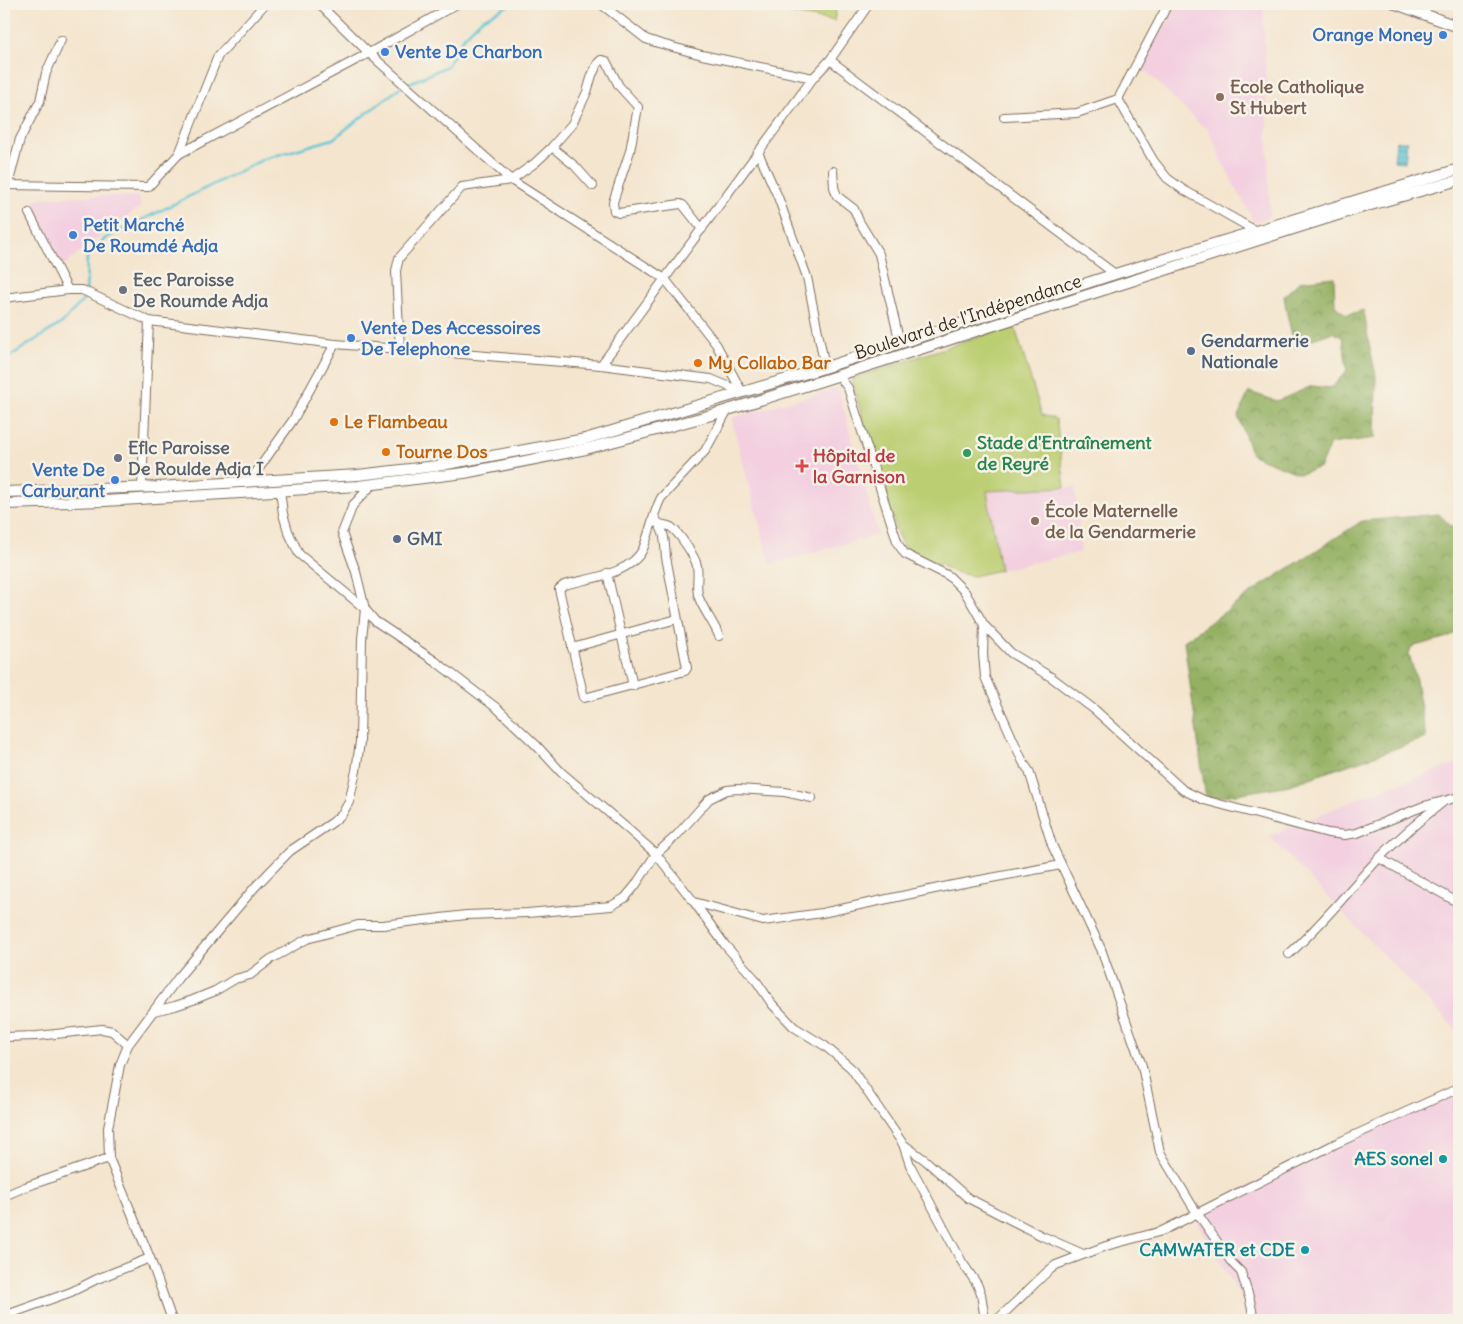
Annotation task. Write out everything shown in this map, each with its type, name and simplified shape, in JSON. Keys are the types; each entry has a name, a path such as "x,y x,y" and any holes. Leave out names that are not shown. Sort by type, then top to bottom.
{"main road":[{"path":"1396,4 1459,27"},
{"name":"Boulevard de l'Indépendance","path":"4,492 142,488 358,475 436,466 585,439 825,367 1115,274 1459,169"},
{"name":"Boulevard de l'Indépendance","path":"4,504 104,501 372,484 464,473 586,449 728,410 1274,235 1459,180"}],"street":[{"path":"179,154 218,56 265,4"},
{"path":"319,4 369,53 511,180 665,279 716,344 740,393"},
{"path":"61,40 46,73 40,101 20,139 6,185 148,187 179,154 457,4"},
{"path":"600,4 646,39 702,55 813,78"},
{"path":"601,365 813,78 830,60 869,4"},
{"path":"1004,117 1077,113 1118,99 1168,4"},
{"path":"400,349 396,272 399,258 462,188 511,180 535,163 552,147 572,124 601,60 606,61 620,86 638,107 630,151 613,202 614,211 619,214 680,204 702,229"},
{"path":"830,60 1115,274"},
{"path":"1118,99 1154,160 1167,178 1182,189 1256,231"},
{"path":"552,147 575,166 593,186"},
{"path":"758,152 778,197 807,277 825,367"},
{"path":"833,171 834,187 837,196 854,209 879,254 900,343"},
{"path":"30,213 68,290"},
{"path":"4,298 82,290 149,321 335,344 601,365 711,379 740,393"},
{"path":"142,488 149,321"},
{"path":"250,481 293,420 335,344"},
{"path":"838,375 848,388 898,544 905,554 949,576 965,592 984,625 1011,653 1051,677 1095,710 1183,790 1204,800 1328,833 1345,835 1357,833 1424,806 1459,797"},
{"path":"654,516 666,541 666,557 687,665 685,671 584,698 559,590 560,586 607,574 632,563 645,543 654,516 661,498 712,442 728,410"},
{"path":"172,1320 150,1258 109,1158 108,1128 120,1065 128,1045 198,952 274,866 290,851 333,822 342,814 349,802 360,742 362,639 365,609 356,572 342,533 352,505 372,484"},
{"path":"280,490 283,514 288,531 299,554 365,609 375,622 435,661 498,709 561,772 656,854 694,902 724,945 755,979 772,1004 794,1027 825,1046 850,1068 903,1144 910,1165 962,1262 978,1284 982,1294 985,1320"},
{"path":"659,524 674,530 685,544 695,562 697,567 697,589 700,599 719,636"},
{"path":"607,574 633,686"},
{"path":"572,648 677,619"},
{"path":"984,625 983,654 985,678 1023,762 1029,771 1052,845 1101,949 1142,1066 1153,1126 1158,1134 1160,1152 1230,1260 1241,1272 1249,1295 1254,1320"},
{"path":"154,1011 193,1000 235,979 250,975 271,959 307,939 358,925 383,925 466,915 527,913 611,906 625,898 636,886 656,854 677,835 709,800 727,790 785,792 812,798"},
{"path":"1289,954 1310,936 1379,858 1418,821 1447,800"},
{"path":"1379,858 1459,903"},
{"path":"694,902 763,921 822,914 953,885 1061,864"},
{"path":"4,1037 38,1036 102,1029 112,1031 128,1045"},
{"path":"996,1320 1005,1314 1018,1299 1056,1265 1106,1246 1157,1233 1335,1144 1459,1088"},
{"path":"903,1144 925,1160 968,1198 1042,1236 1083,1254"},
{"path":"4,1196 109,1158"},
{"path":"4,1316 72,1292 97,1279 150,1258"}],"shaded area":[{"path":"1179,4 1263,4 1270,216 1254,222 1218,154 1219,152 1207,128 1200,124 1140,65"},
{"name":"Petit Marché De Roumdé Adja","path":"137,196 140,198 140,207 61,268 57,265 29,205 41,198"},
{"name":"Hôpital de la Garnison","path":"838,388 878,535 770,564 731,418"},
{"name":"École Maternelle de la Gendarmerie","path":"1075,487 1081,552 1000,570 987,490"},
{"path":"1459,762 1459,1033 1269,836 1359,798"},
{"path":"1459,1092 1459,1320 1259,1320 1245,1303 1203,1233 1194,1213 1274,1174"}],"green space":[{"path":"791,4 837,4 834,21 789,13"},
{"path":"1334,277 1335,306 1347,315 1364,310 1376,376 1375,438 1330,444 1320,467 1300,474 1252,455 1238,416 1249,392 1277,401 1312,386 1331,388 1347,371 1343,338 1333,332 1295,348 1284,296 1300,281"},
{"name":"Stade d'Entraînement de Reyré","path":"1014,325 1042,415 1056,419 1065,487 987,491 1000,570 973,576 954,572 904,548 897,533 851,379"},
{"path":"1439,514 1459,534 1459,631 1448,637 1411,647 1409,654 1415,675 1426,738 1290,785 1206,799 1184,641 1261,586 1362,521"}],"water":[{"path":"1396,141 1407,141 1405,162 1394,161"}],"waterway":[{"path":"4,360 62,323 86,297 87,257 106,238 264,159 333,139 401,87 447,66 464,37 482,19 511,4"}],"place":[{"name":"Orange Money","path":"1443,35"},
{"name":"Vente De Charbon","path":"385,52"},
{"name":"Ecole Catholique St Hubert","path":"1220,97"},
{"name":"Petit Marché De Roumdé Adja","path":"73,235"},
{"name":"Eec Paroisse De Roumde Adja","path":"123,290"},
{"name":"Vente Des Accessoires De Telephone","path":"351,338"},
{"name":"Gendarmerie Nationale","path":"1191,351"},
{"name":"My Collabo Bar","path":"698,363"},
{"name":"Le Flambeau","path":"334,422"},
{"name":"Tourne Dos","path":"386,452"},
{"name":"Stade d'Entraînement de Reyré","path":"967,453"},
{"name":"Eflc Paroisse De Roulde Adja I","path":"118,458"},
{"name":"Hôpital de la Garnison","path":"802,466"},
{"name":"Vente De Carburant","path":"115,480"},
{"name":"École Maternelle de la Gendarmerie","path":"1035,521"},
{"name":"GMI","path":"397,539"},
{"name":"AES sonel","path":"1443,1159"},
{"name":"CAMWATER et CDE","path":"1305,1250"}]}
